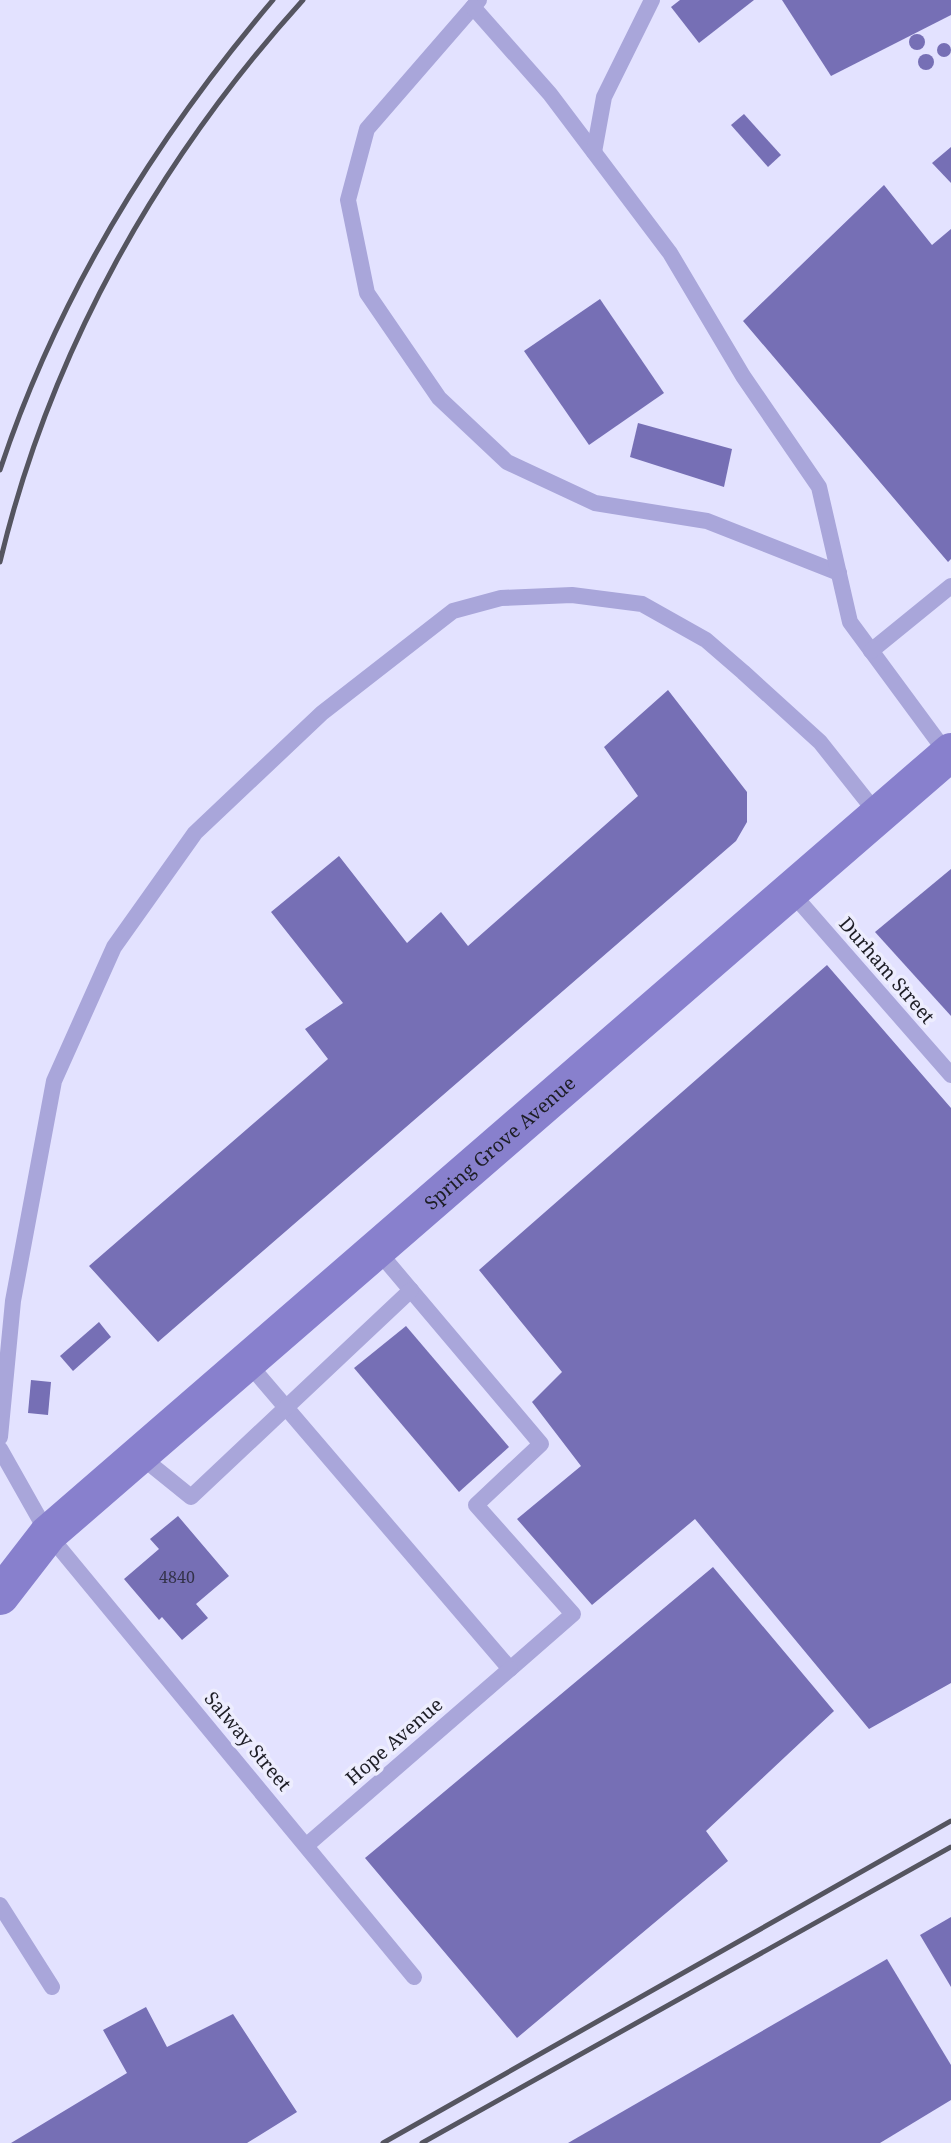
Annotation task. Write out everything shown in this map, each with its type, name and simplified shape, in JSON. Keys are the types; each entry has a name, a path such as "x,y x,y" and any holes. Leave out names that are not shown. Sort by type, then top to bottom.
{"main road":[{"name":"Spring Grove Avenue","path":"0,1596 48,1534 950,754"},
{"name":"Spring Grove Avenue","path":"0,1553 48,1534"}],"lane":[{"path":"594,152 604,97 652,0"},
{"path":"839,573 707,520 595,503 507,462 439,398 367,293 348,200 367,130 476,3 550,94 670,253 743,376 819,486 839,573 850,622 950,754"},
{"path":"871,651 951,586"},
{"path":"0,1437 13,1301 54,1081 114,947 195,833 322,713 453,611 501,598 572,595 642,604 706,640 743,672 820,742 879,815"},
{"name":"Durham Street","path":"791,892 951,1075"},
{"path":"139,1455 191,1497 411,1290 377,1249"},
{"name":"Hope Avenue","path":"307,1845 573,1614 476,1505 541,1444 411,1290"},
{"path":"247,1362 510,1669"},
{"name":"Salway Street","path":"0,1449 48,1534 414,1977"},
{"path":"0,1905 52,1987"}],"shaded area":[{"path":"0,0 951,0 951,2143 0,2143"}],"building":[{"path":"680,0 754,0 699,43 671,7"},
{"path":"782,0 951,0 951,15 831,76"},
{"path":"917,34 925,42 917,50 909,42"},
{"path":"941,43 947,43 951,50 947,57 941,57 937,53 937,47"},
{"path":"926,54 932,56 932,68 926,70 920,68 918,62 920,56"},
{"path":"744,114 781,155 768,167 731,125"},
{"path":"951,147 951,183 932,163"},
{"path":"884,185 932,245 951,229 951,559 948,562 743,321"},
{"path":"600,299 664,393 589,445 524,351"},
{"path":"638,423 732,449 724,487 630,457"},
{"path":"668,690 747,792 747,822 736,841 158,1342 89,1266 328,1059 305,1029 343,1003 271,912 339,856 407,943 441,912 468,946 638,796 604,747"},
{"path":"951,869 951,1016 875,932"},
{"path":"827,965 951,1108 951,1683 869,1729 695,1519 592,1605 517,1519 581,1466 532,1402 562,1372 479,1270"},
{"path":"99,1322 111,1337 73,1371 60,1356"},
{"path":"406,1326 509,1447 459,1492 354,1368"},
{"path":"31,1380 51,1382 48,1415 28,1413"},
{"path":"178,1516 229,1576 196,1604 208,1618 182,1640 162,1617 159,1620 124,1579 159,1549 150,1539"},
{"path":"713,1567 834,1711 706,1831 728,1861 517,2038 365,1858"},
{"path":"951,1917 951,1987 920,1935"},
{"path":"887,1959 951,2065 951,2100 880,2143 568,2143"},
{"path":"146,2007 167,2047 233,2014 297,2112 247,2143 11,2143 127,2073 103,2030"}],"railway":[{"path":"0,470 50,342 80,281 114,222 188,108 273,0"},
{"path":"0,562 21,484 48,408 80,334 116,262 157,193 202,126 250,61 303,0"},
{"path":"383,2143 951,1821"},
{"path":"422,2143 951,1847"}]}
